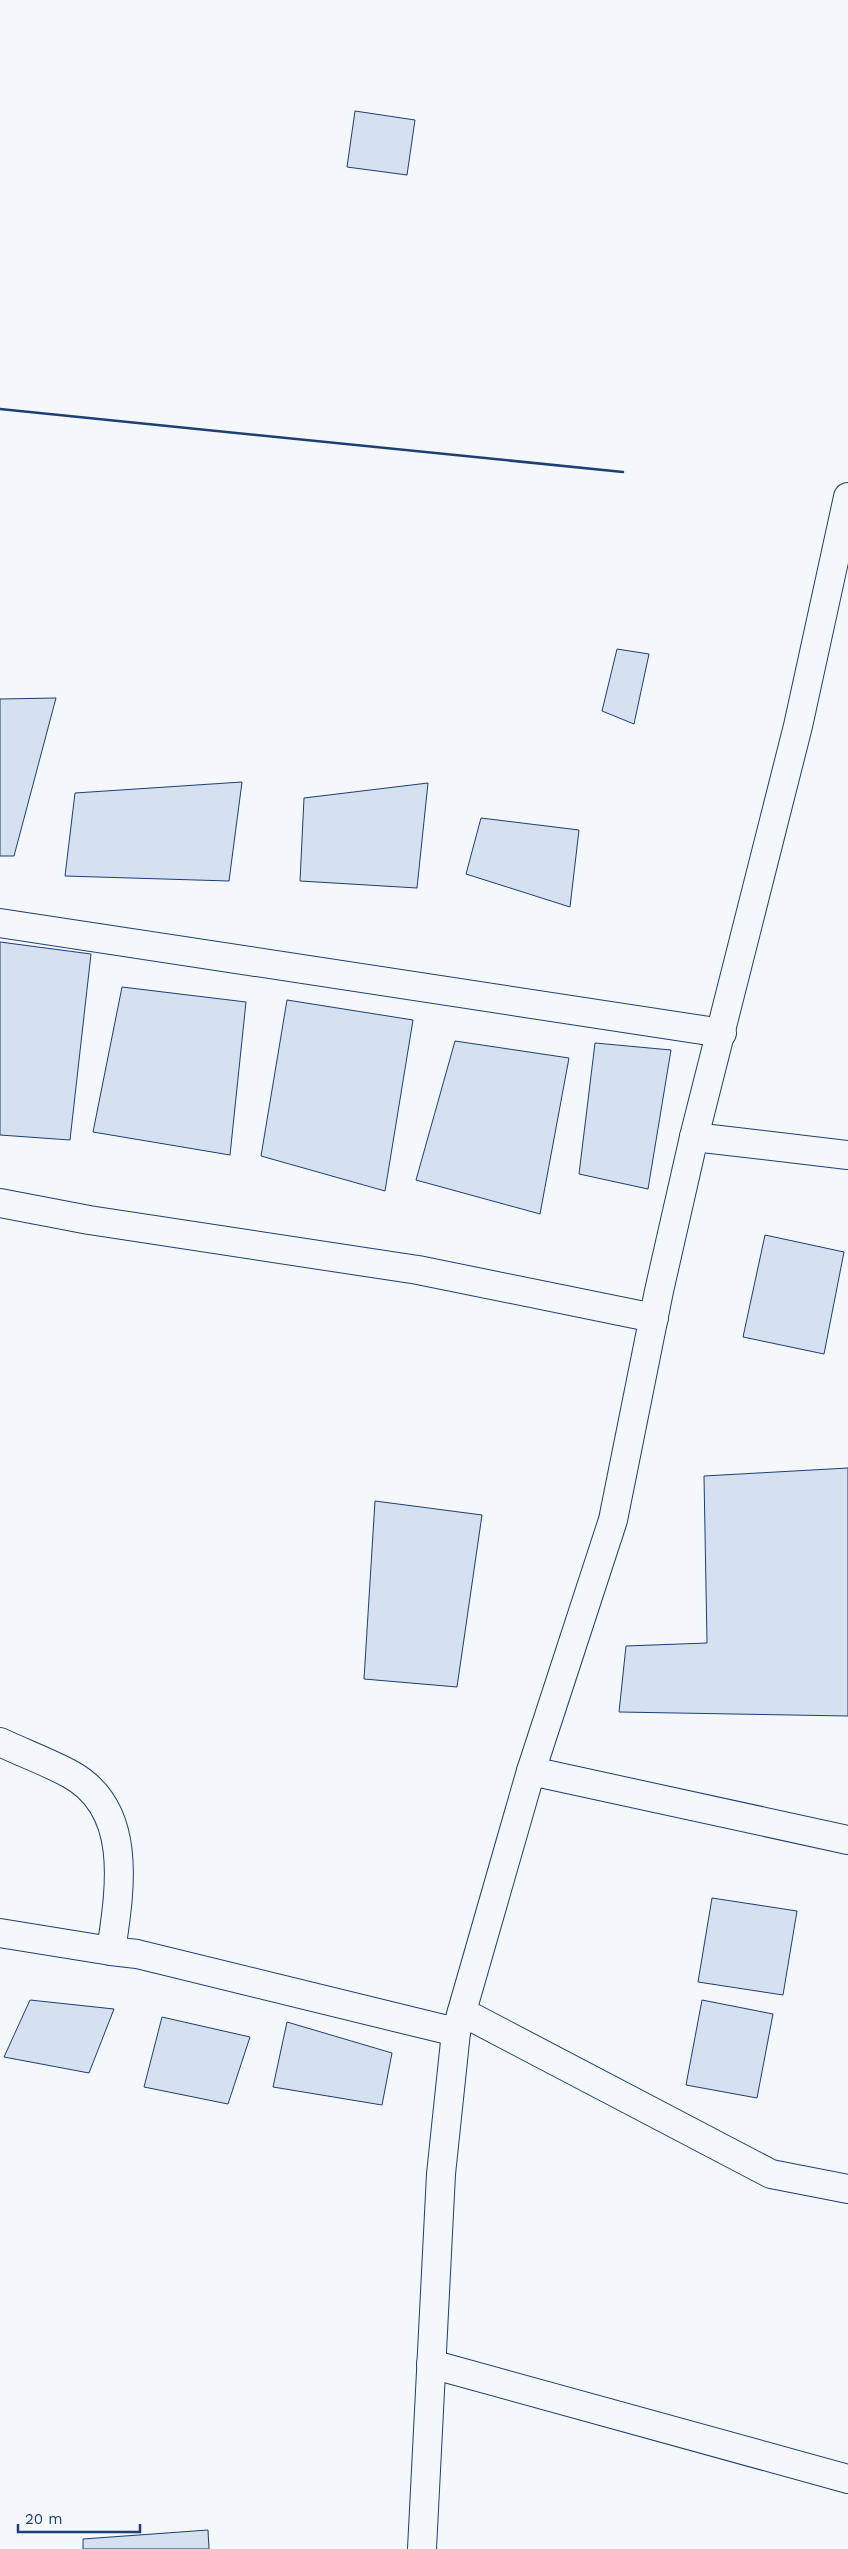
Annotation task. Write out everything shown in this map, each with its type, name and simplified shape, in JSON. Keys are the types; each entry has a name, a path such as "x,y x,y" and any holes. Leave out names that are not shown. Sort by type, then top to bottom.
{"street":[{"path":"422,2549 441,2174 459,2022 531,1771 613,1520 654,1318 694,1137 722,1033 798,726 848,497"},
{"path":"0,923 722,1033"},
{"path":"694,1137 848,1155"},
{"path":"0,1203 89,1220 418,1270 654,1318"},
{"path":"0,1742 70,1774 93,1791 109,1813 117,1839 119,1872 111,1951"},
{"path":"531,1771 848,1840"},
{"path":"0,1933 138,1954 459,2022 771,2174 848,2190"},
{"path":"431,2364 848,2479"}],"building":[{"path":"355,111 415,120 407,175 347,167"},
{"path":"617,649 649,654 634,724 602,711"},
{"path":"56,698 14,856 0,856 0,699"},
{"path":"242,782 229,881 65,876 75,793"},
{"path":"428,783 417,888 300,881 304,798"},
{"path":"481,818 579,830 570,907 466,874"},
{"path":"0,942 91,954 70,1140 0,1135"},
{"path":"122,987 246,1002 230,1155 93,1132"},
{"path":"287,1000 413,1020 385,1191 261,1156"},
{"path":"455,1041 569,1058 540,1214 416,1180"},
{"path":"595,1043 671,1050 648,1189 579,1174"},
{"path":"765,1235 844,1252 824,1354 743,1337"},
{"path":"848,1468 848,1716 619,1712 626,1646 707,1643 704,1476"},
{"path":"375,1501 482,1515 457,1687 364,1679"},
{"path":"712,1898 797,1911 783,1995 698,1982"},
{"path":"30,2000 114,2009 89,2073 4,2057"},
{"path":"702,2000 773,2014 757,2098 686,2085"},
{"path":"162,2017 250,2037 228,2104 144,2087"},
{"path":"287,2022 392,2053 382,2105 273,2087"},
{"path":"208,2530 209,2549 83,2549 83,2539"}],"wall":[{"path":"0,409 623,472"}]}
